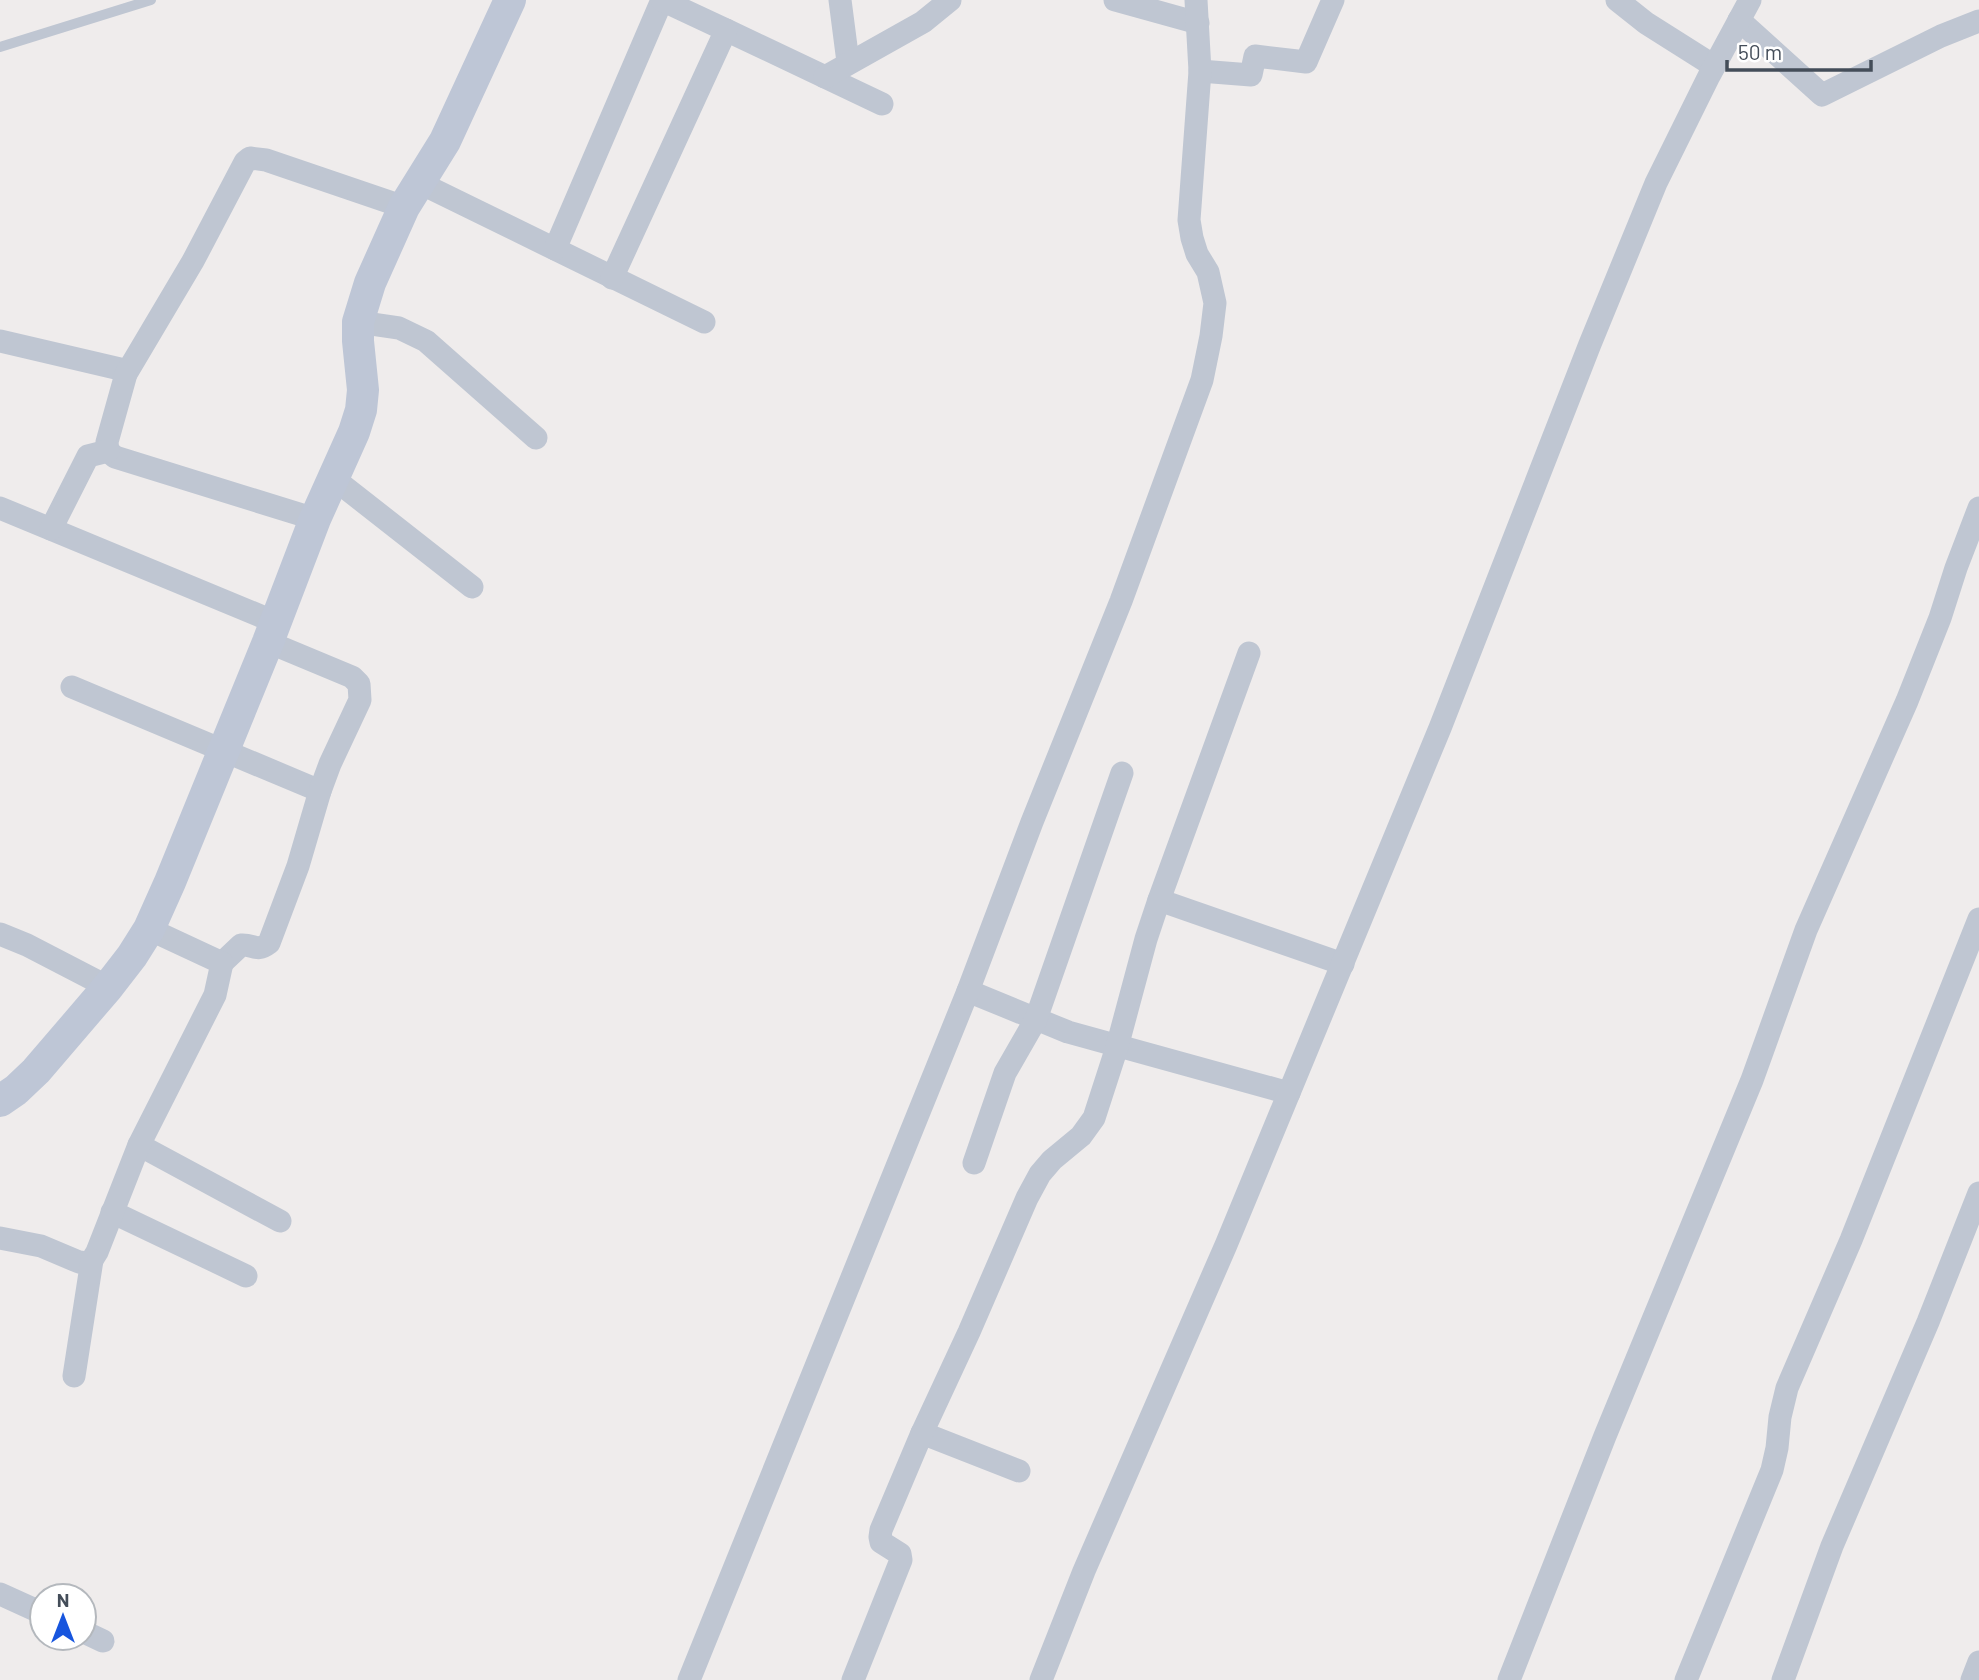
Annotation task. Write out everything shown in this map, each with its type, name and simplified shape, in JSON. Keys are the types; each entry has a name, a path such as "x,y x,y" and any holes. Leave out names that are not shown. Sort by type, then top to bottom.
{"street":[{"path":"0,1101 16,1090 36,1070 108,987 149,929 272,632 315,519 354,432 361,410 363,390 358,322 370,283 412,195 445,141 510,0"},
{"path":"555,249 662,0 882,104"},
{"path":"840,0 848,62"},
{"path":"915,0 923,22"},
{"path":"825,77 923,22 950,0"},
{"path":"1115,0 1198,23"},
{"path":"689,1680 968,991 1032,821 1121,601 1202,380 1215,303 1208,272 1192,238 1189,220 1200,71 1196,0"},
{"path":"1200,71 1251,75 1255,56 1306,62 1332,0"},
{"path":"1617,0 1646,23 1714,66"},
{"path":"1041,1680 1440,728 1574,383 1656,183 1745,10 1822,95 1941,36 1979,21"},
{"path":"612,278 726,30"},
{"path":"315,519 130,463 108,451 107,442 126,374 193,261 245,162 250,158 412,195 555,249 704,322"},
{"path":"358,322 398,328 426,341 536,438"},
{"path":"0,341 120,369 126,374"},
{"path":"51,529 88,456 108,451"},
{"path":"332,478 472,587"},
{"path":"0,508 272,632 352,677 359,684 361,692 360,700 320,791 298,866 269,943 258,949 240,945 222,963 215,995 139,1145 92,1260 74,1376"},
{"path":"1509,1680 1605,1436 1752,1080 1806,930 1912,690 1979,508"},
{"path":"853,1680 901,1560 900,1554 881,1542 880,1537 922,1433 1027,1198 1040,1174 1052,1160 1082,1136 1094,1118 1159,900 1249,653"},
{"path":"72,687 320,791"},
{"path":"974,1163 1005,1073 1036,1019 1122,773"},
{"path":"1159,900 1343,964"},
{"path":"1686,1680 1772,1470 1787,1388 1851,1240 1979,919"},
{"path":"149,929 222,963"},
{"path":"0,934 108,987"},
{"path":"968,991 1068,1032 1289,1093"},
{"path":"139,1145 281,1221"},
{"path":"1783,1680 1832,1546 1928,1322 1979,1194"},
{"path":"112,1212 246,1276"},
{"path":"0,1238 41,1246 79,1262 92,1260"},
{"path":"922,1433 1019,1471"},
{"path":"0,1594 28,1607"},
{"path":"1972,1680 1979,1662"}],"lane":[{"path":"0,47 151,0"}]}
